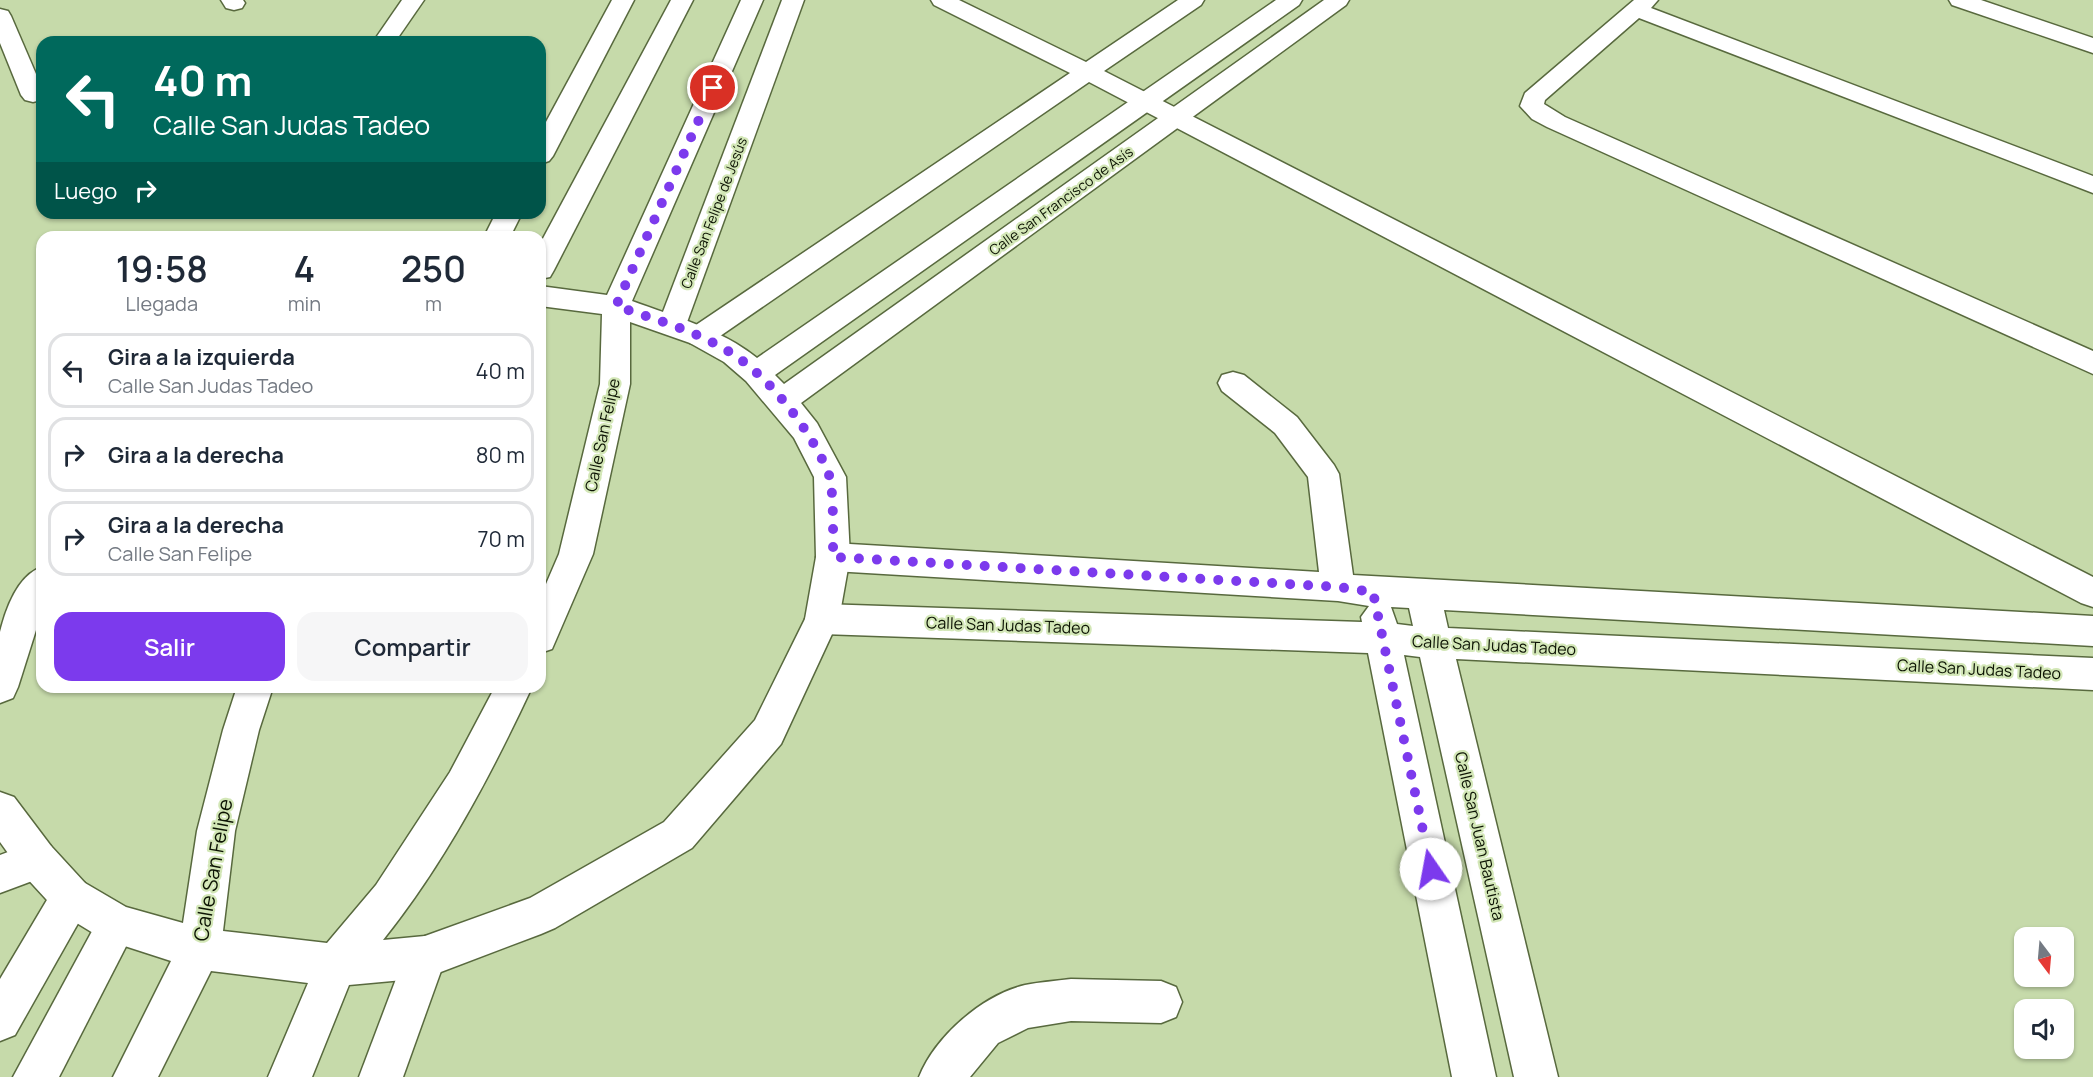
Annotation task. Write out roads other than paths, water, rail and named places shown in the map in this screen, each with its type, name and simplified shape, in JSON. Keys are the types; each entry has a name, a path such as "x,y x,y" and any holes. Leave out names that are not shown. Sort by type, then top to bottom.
{"street":[{"path":"388,36 413,0"},
{"path":"546,145 623,0"},
{"path":"546,259 682,0"},
{"name":"Calle San Felipe","path":"546,624 576,554 615,384 616,306 752,0"},
{"name":"Calle San Felipe de Jesús","path":"686,331 793,0"},
{"path":"942,0 1146,101 2093,592"},
{"path":"686,331 1193,0"},
{"name":"Calle San Francisco de Asís","path":"756,373 1291,0"},
{"name":"Calle San Francisco de Asís","path":"782,401 1338,0"},
{"path":"1960,0 2093,46"},
{"path":"2093,185 1642,5 1533,98 1532,106 1556,122 2093,363"},
{"path":"0,16 33,95"},
{"path":"0,810 36,860 71,897 117,925 200,949 336,965 426,957 541,914 678,835 768,732 822,619 833,557 830,477 806,431 756,373 734,355 686,331 616,306 546,297"},
{"path":"1233,384 1286,425 1323,474 1355,590 1383,638 1474,1077"},
{"path":"833,557 1423,595 2093,631"},
{"path":"0,687 27,604 36,590"},
{"name":"Calle San Juan Bautista","path":"1423,595 1536,1077"},
{"name":"Calle San Judas Tadeo","path":"822,619 1383,638 1435,643 2093,674"},
{"name":"Calle San Felipe","path":"135,1077 200,949 216,831 241,730 253,693"},
{"path":"290,1077 336,965 390,899 433,833 463,785 511,693"},
{"path":"0,874 36,860"},
{"path":"0,1020 71,897"},
{"path":"35,1077 117,925"},
{"path":"381,1077 426,957"},
{"path":"941,1077 984,1028 1023,1007 1071,1000 1161,1002"}]}
